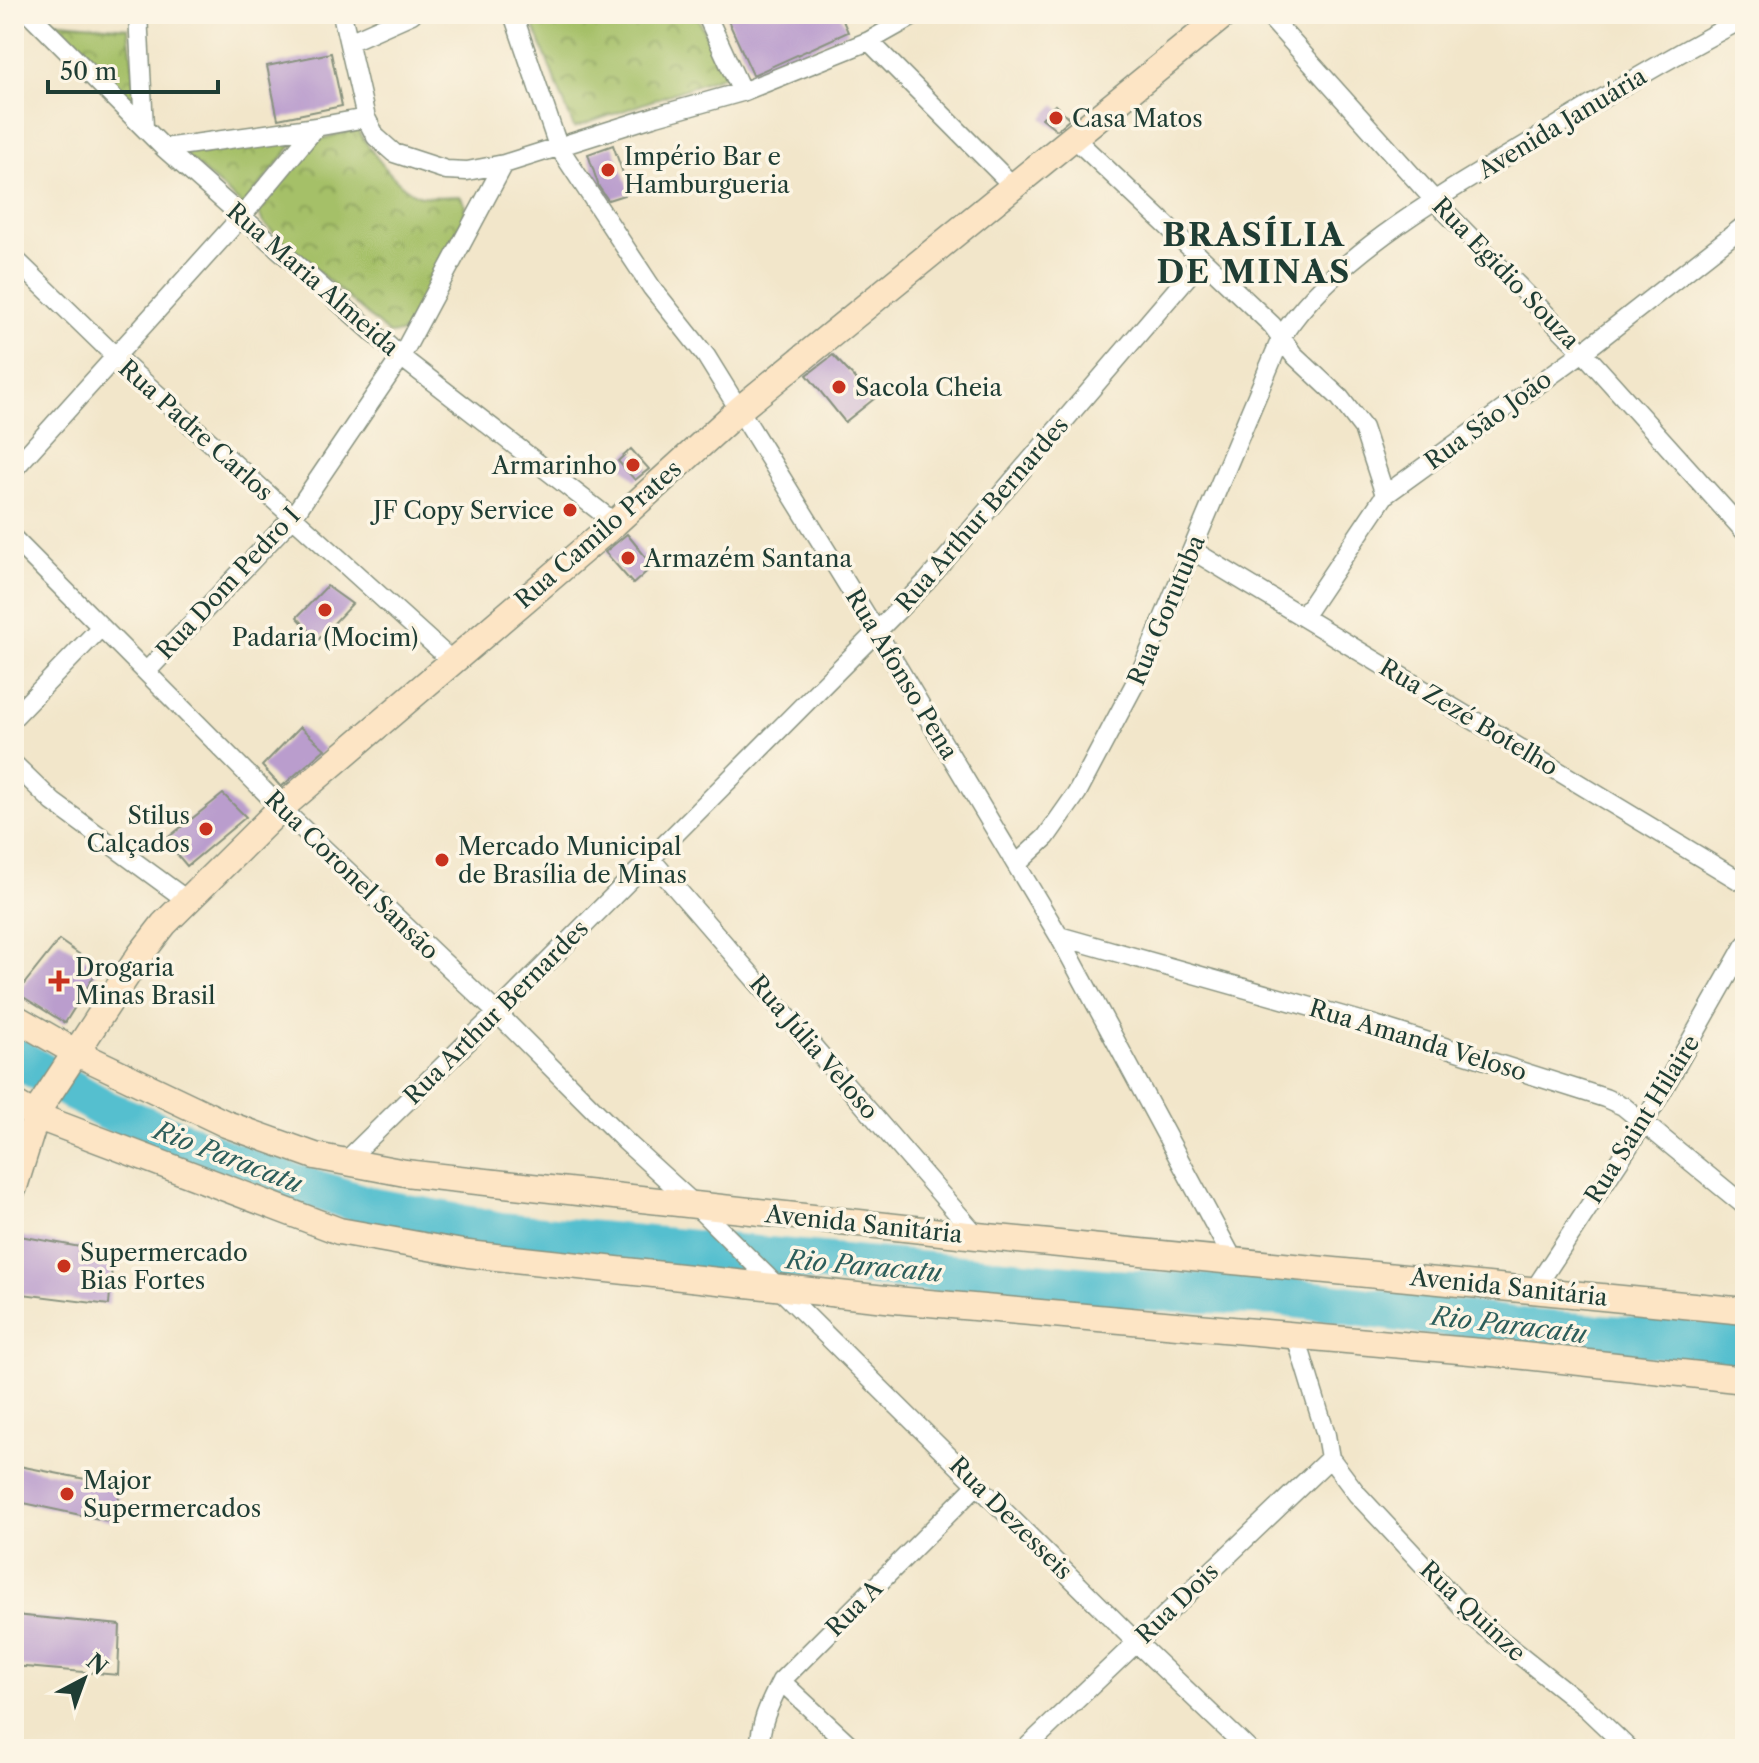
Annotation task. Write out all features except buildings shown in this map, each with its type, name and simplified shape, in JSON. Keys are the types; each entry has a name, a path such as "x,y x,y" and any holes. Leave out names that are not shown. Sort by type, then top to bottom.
{"street":[{"name":"Rua Maria Almeida","path":"30,14 164,148 401,357 615,523"},
{"path":"138,14 144,127"},
{"path":"342,14 366,118 376,137 394,153 429,166 467,171 504,164 742,92 869,41 917,14"},
{"path":"349,42 412,14"},
{"name":"Rua Afonso Pena","path":"513,14 558,146 652,288 706,356 876,631 1059,936 1234,1261"},
{"path":"706,14 742,92"},
{"name":"Rua Camilo Prates","path":"14,1187 29,1110 71,1058 164,924 281,808 615,523 740,409 1225,14"},
{"name":"Rua Egidio Souza","path":"1267,14 1435,201 1583,352 1745,532"},
{"name":"Avenida Januária","path":"1282,336 1295,315 1340,270 1435,201 1613,92 1745,18"},
{"path":"869,41 1014,187"},
{"path":"164,148 366,118"},
{"path":"14,469 242,216 316,127"},
{"path":"1074,138 1282,336 1293,354 1340,398 1363,428 1385,495"},
{"name":"Rua Dom Pedro I","path":"146,672 292,518 401,357 504,164"},
{"name":"Rua São João","path":"1303,617 1385,495 1583,352 1745,225"},
{"name":"Rua Padre Carlos","path":"14,258 115,356 452,661"},
{"name":"Rua Arthur Bernardes","path":"344,1163 927,581 1201,261"},
{"name":"Rua Gorutuba","path":"1017,864 1046,837 1077,793 1139,676 1282,336"},
{"name":"Rua Coronel Sansão","path":"14,539 281,808 695,1205"},
{"name":"Rua Zezé Botelho","path":"1192,550 1745,884"},
{"path":"14,717 101,627"},
{"path":"14,764 53,802 188,901"},
{"name":"Rua Júlia Veloso","path":"650,858 977,1236"},
{"name":"Rua Amanda Veloso","path":"1059,936 1375,1025 1623,1106 1745,1206"},
{"name":"Rua Saint Hilaire","path":"1534,1290 1644,1123 1745,945"},
{"name":"Avenida Sanitária","path":"14,1017 71,1058 279,1145 344,1163 405,1173 977,1236 1745,1311"},
{"path":"29,1110 339,1231 468,1254 910,1301 1515,1355 1745,1380"},
{"name":"Rua Dezesseis","path":"695,1205 1248,1749"},
{"path":"1296,1337 1330,1458"},
{"name":"Rua Dois","path":"1025,1749 1330,1458"},
{"name":"Rua Quinze","path":"1330,1458 1357,1494 1472,1617 1585,1707 1629,1749"},
{"name":"Rua A","path":"760,1749 759,1735 781,1681 978,1484"},
{"path":"781,1681 854,1749"}],"green space":[{"path":"529,14 696,14 725,75 574,128"},
{"path":"49,21 128,28 138,107"},
{"path":"357,129 385,168 404,187 422,196 460,196 466,206 464,219 415,320 401,333 389,334 263,223 257,208 315,141"},
{"path":"299,137 243,206 183,153"}],"waterway":[{"name":"Rio Paracatu","path":"14,1056 106,1110 258,1172 375,1208 500,1232 1111,1289 1278,1296 1537,1330 1684,1340 1745,1348"}],"place":[{"name":"Casa Matos","path":"1056,118"},
{"name":"Império Bar e Hamburgueria","path":"608,170"},
{"name":"Sacola Cheia","path":"839,387"},
{"name":"Armarinho","path":"633,465"},
{"name":"JF Copy Service","path":"570,510"},
{"name":"Armazém Santana","path":"628,558"},
{"name":"Padaria (Mocim)","path":"325,610"},
{"name":"Stilus Calçados","path":"206,829"},
{"name":"Mercado Municipal de Brasília de Minas","path":"442,860"},
{"name":"Drogaria Minas Brasil","path":"59,981"},
{"name":"Supermercado Bias Fortes","path":"64,1266"},
{"name":"Major Supermercados","path":"67,1494"}],"district":[{"name":"BRASÍLIA DE MINAS","path":"1254,252"}]}
